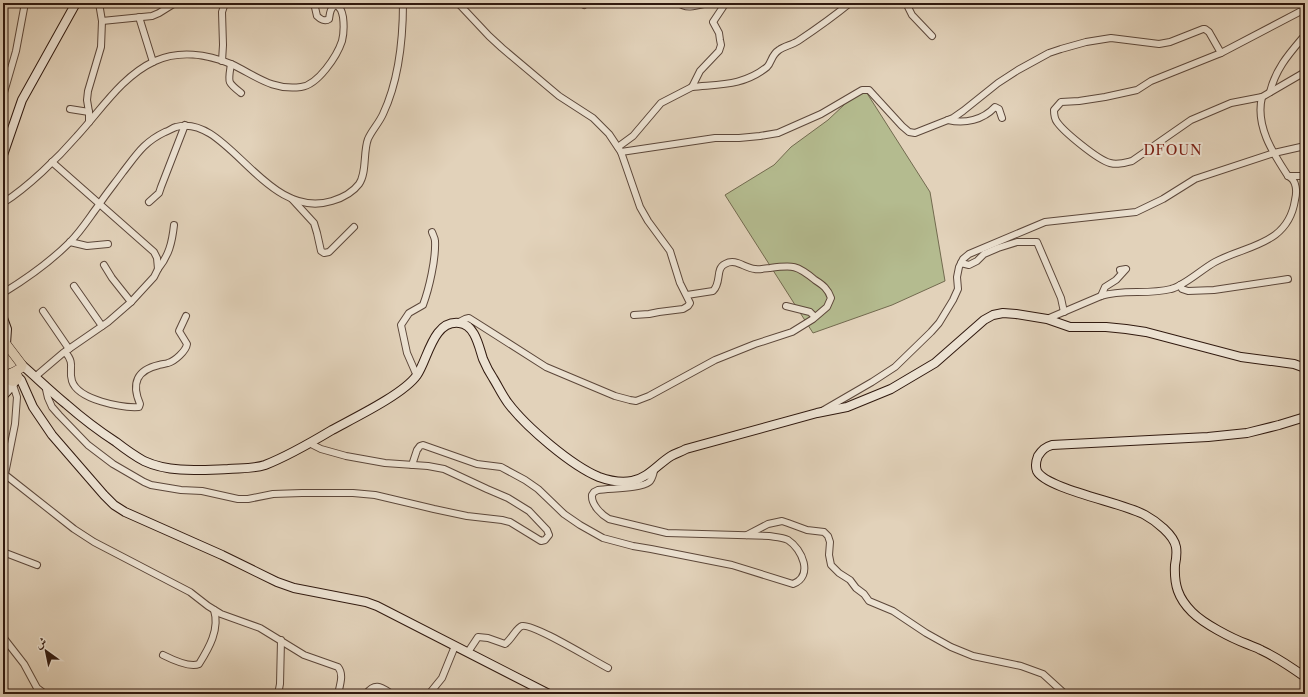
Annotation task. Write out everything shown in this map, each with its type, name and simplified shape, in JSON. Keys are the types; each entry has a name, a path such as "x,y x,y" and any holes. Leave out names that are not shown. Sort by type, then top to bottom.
{"main road":[{"path":"5,342 22,365 12,379"}],"street":[{"path":"3,96 16,51 25,3"},
{"path":"3,155 22,100 76,3"},
{"path":"89,122 87,96 101,47 102,21 99,3"},
{"path":"102,21 152,16 175,3"},
{"path":"222,61 222,12 225,3"},
{"path":"3,203 19,192 52,162 77,137 126,81 142,68 153,62 170,56 195,54 231,64 265,82 292,88 303,87 312,83 324,71 342,41 344,24 342,11 338,6 335,5 332,7 329,19 323,20 317,16 314,3"},
{"path":"3,293 28,276 70,242 142,147 156,136 176,127 185,126 198,128 215,137 224,143 264,181 279,192 303,203 324,204 345,196 360,183 368,140 383,115 394,82 401,40 403,3"},
{"path":"458,3 489,36 531,73 560,96 593,118 620,149 640,207 648,221 670,251 679,279 690,303 683,309 634,315"},
{"path":"678,3 683,7 708,3"},
{"path":"692,87 700,72 719,51 721,45 719,33 713,22 724,5 722,3"},
{"path":"620,149 661,104 692,87 739,82 755,76 769,65 774,53 780,48 797,42 850,3"},
{"path":"906,3 912,15 932,36"},
{"path":"1305,9 1220,54 1151,81 1137,90 1079,101 1062,102 1054,110 1054,117 1060,126 1084,147 1100,158 1110,163 1120,165 1132,161 1191,120 1232,103 1262,97 1305,72"},
{"path":"139,17 153,62"},
{"path":"620,149 715,138 740,138 778,133 821,114 862,90 869,90 909,132 915,132 948,120 963,111 998,82 1049,53 1086,42 1111,38 1159,44 1170,42 1205,29 1209,32 1220,54"},
{"path":"1270,92 1273,79 1279,67 1305,35"},
{"path":"231,64 229,81 231,86 242,93"},
{"path":"1047,319 1110,293 1172,289 1215,262 1250,249 1278,234 1290,218 1293,211 1296,199 1296,188 1274,153 1260,117 1260,104 1262,97"},
{"path":"948,120 972,121 996,107 999,109 1002,118"},
{"path":"70,109 89,112"},
{"path":"149,202 162,187 169,165 185,126"},
{"path":"817,413 872,382 895,367 931,332 939,323 958,290 957,278 961,263 963,258 969,254 1044,222 1136,212 1163,199 1195,179 1274,153 1305,146"},
{"path":"52,162 154,252 158,258 158,269"},
{"path":"1288,176 1301,176 1305,178"},
{"path":"291,198 314,223 318,233 321,251 324,253 329,252 354,227"},
{"path":"36,376 67,350 102,326 132,302 154,277 166,258 171,246 174,225"},
{"path":"416,376 407,353 401,325 409,313 423,306 433,263 435,240 432,232"},
{"path":"70,242 88,246 108,244"},
{"path":"961,263 969,265 977,261 984,254 1017,242 1037,242 1061,298 1064,312"},
{"path":"22,365 66,404 144,461 174,469 196,470 253,468 265,465 309,443 390,397 406,386 416,376 429,348 444,327 465,319 469,318 546,367 615,396 636,401 642,400 715,360 755,344 792,332 812,319 829,304 831,298 830,293 825,287 805,271 793,266 755,270 733,262 723,265 720,268 719,282 713,290 687,295"},
{"path":"104,265 112,278 132,302"},
{"path":"1101,296 1105,287 1116,280 1126,270 1120,270"},
{"path":"1180,285 1182,289 1188,291 1221,289 1288,280"},
{"path":"74,286 102,326"},
{"path":"786,306 810,312 814,316"},
{"path":"43,311 67,350 71,360 70,376 72,384 91,398 99,401 121,406 139,407 140,404 135,392 139,376 151,367 169,363 178,357 186,347 187,344 179,331 186,316"},
{"path":"459,322 465,324 471,330 476,338 489,372 508,403 524,421 562,454 598,477 611,481 635,481 654,471 671,456 686,449 817,413 846,407 891,389 934,363 984,320 993,315 1003,313 1047,319 1070,327 1106,327 1146,332 1241,357 1294,364 1305,368"},
{"path":"3,318 7,329 5,342"},
{"path":"3,396 12,379"},
{"path":"3,484 15,424 17,397 12,379"},
{"path":"12,379 21,380 33,407 52,435 104,495 114,505 125,512 222,555 277,582 294,588 366,602 377,606 549,694"},
{"path":"45,385 52,407 88,444 113,464 151,485 181,490 202,491 238,499 302,492 342,492 369,495 440,511 510,522 541,540 544,540 549,535 529,511 508,498 444,469 428,466 384,463 346,456 320,449 309,443"},
{"path":"1305,417 1247,433 1208,437 1046,447 1037,458 1036,464 1037,472 1048,482 1130,508 1145,515 1164,529 1173,540 1176,547 1175,583 1178,593 1192,613 1245,644 1261,650 1305,677"},
{"path":"412,465 417,450 423,445 477,464 501,467 538,489 564,514 603,538 633,546 721,562 793,584 800,580 804,572 801,553 795,546 783,538 667,532 609,519 593,502 592,496 594,492 598,490 635,487 647,483 652,479 654,471"},
{"path":"4,473 74,529 190,592 221,614 260,628 304,656 338,667 340,669 341,677 338,694"},
{"path":"747,536 768,524 782,522 807,530 824,532 828,536 830,542 829,555 831,565 839,573 850,580 870,601 893,611 951,648 973,656 1020,666 1043,674 1065,694"},
{"path":"3,552 37,565"},
{"path":"163,655 174,661 193,665 199,664 210,644 214,632 216,620 214,610"},
{"path":"468,652 478,637 488,638 505,644 518,628 525,626 540,630 608,668"},
{"path":"3,636 24,664 37,688 44,694"},
{"path":"278,694 280,684 281,640"},
{"path":"429,694 442,678 455,646"},
{"path":"366,694 371,689 377,687 384,688 392,694"}],"green space":[{"path":"863,87 930,192 945,281 892,305 813,333 725,195 774,165 791,147 828,120"}],"district":[{"name":"DFOUN","path":"1173,150"}]}
